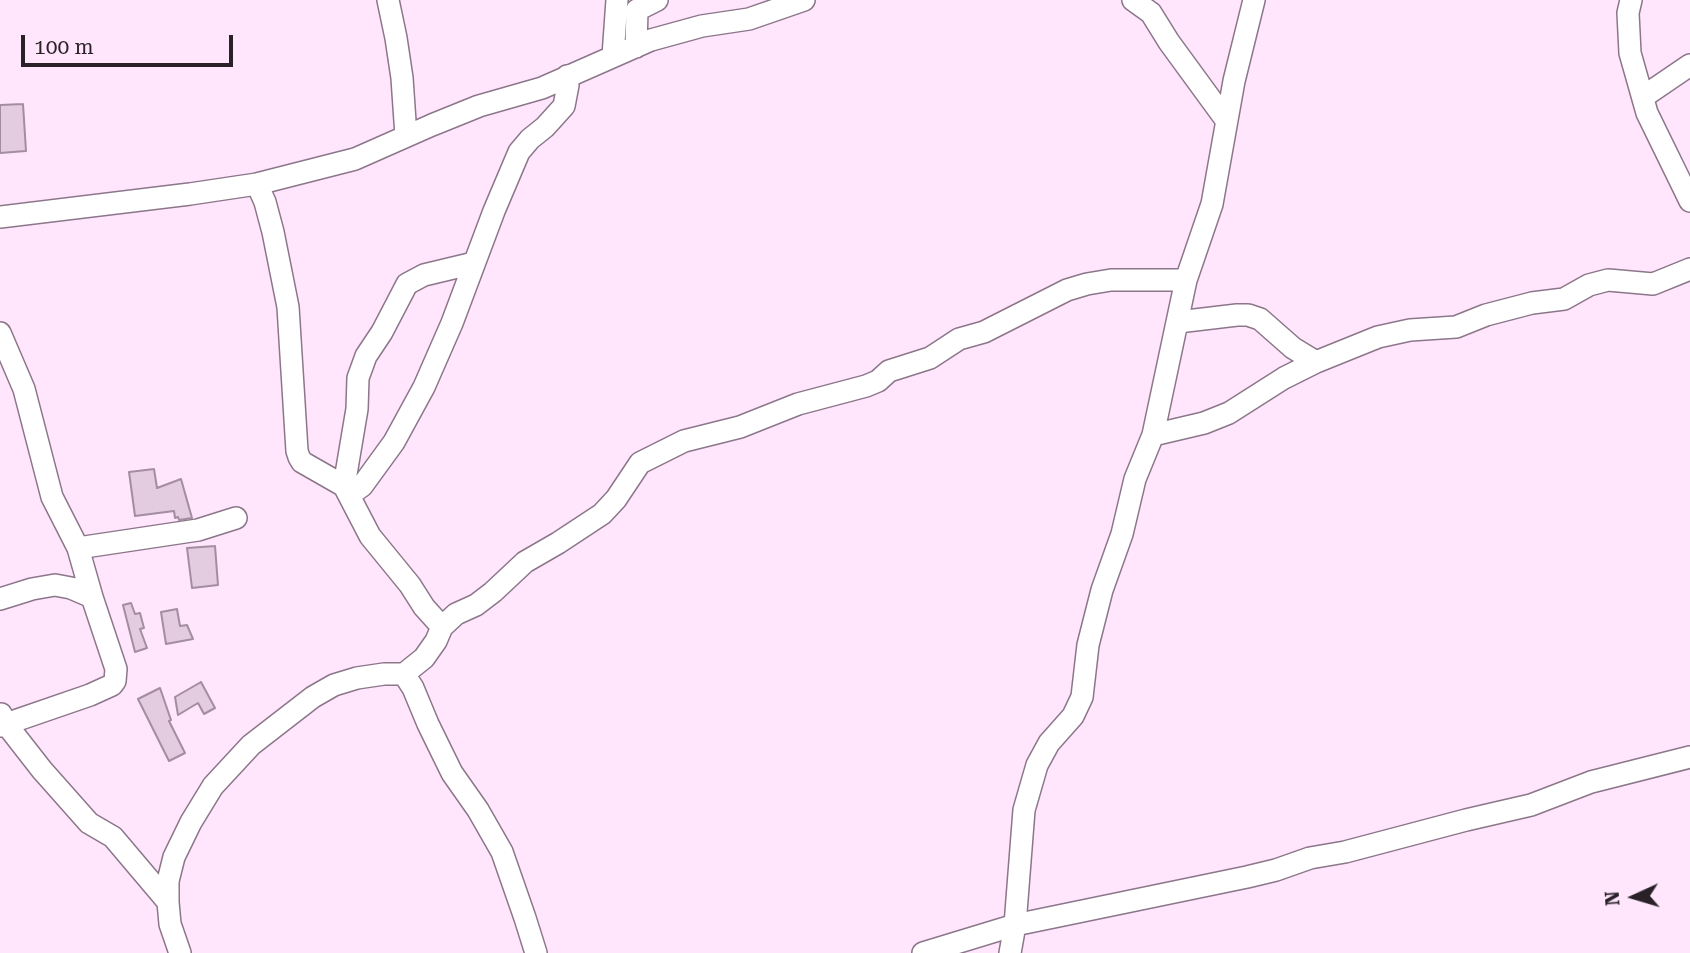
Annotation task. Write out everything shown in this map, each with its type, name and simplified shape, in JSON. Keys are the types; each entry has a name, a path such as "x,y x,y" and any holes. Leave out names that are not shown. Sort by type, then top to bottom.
{"street":[{"path":"388,0 397,38 406,136"},
{"path":"624,5 657,0"},
{"path":"0,217 257,184 355,159 479,106 542,88 651,40 702,26 750,19 804,0"},
{"path":"1133,0 1151,13 1226,120"},
{"path":"1010,953 1015,925 1024,810 1037,765 1049,743 1073,716 1082,698 1088,645 1102,590 1122,534 1135,479 1153,435 1186,280 1212,204 1234,81 1254,0"},
{"path":"1631,0 1628,13 1630,53 1647,113 1690,201"},
{"path":"624,5 636,47"},
{"path":"612,56 624,5"},
{"path":"1643,97 1690,65"},
{"path":"347,491 362,486 394,442 424,387 519,152 564,106 567,76"},
{"path":"257,184 273,232 288,307 297,451 302,462 347,491 370,536 442,627"},
{"path":"347,491 358,378 366,356 407,284 424,275 474,263"},
{"path":"1153,435 1204,423 1228,413 1284,378 1378,337 1410,330 1456,327 1486,315 1532,303 1564,299 1589,285 1608,280 1653,284 1690,269"},
{"path":"180,953 170,924 168,881 174,857 213,786 251,745 313,697 334,685 370,676 404,674 424,658 442,627 456,614 476,605 526,562 602,514 616,499 640,463 684,441 740,427 798,404 866,386 878,381 889,371 930,359 959,339 984,332 1067,290 1111,280 1186,280"},
{"path":"1178,322 1248,315 1260,319 1293,348 1316,362"},
{"path":"0,333 24,390 52,497 78,548 116,669 112,685 90,695 2,721 89,823 113,837 169,902"},
{"path":"78,548 198,530 236,518"},
{"path":"0,598 55,585 92,597"},
{"path":"404,674 452,773 478,810 502,852 536,953"},
{"path":"923,953 1015,925 1247,877 1310,858 1345,852 1531,805 1591,782 1690,757"}],"building":[{"path":"23,104 26,151 0,153 0,105"},
{"path":"154,469 157,488 181,479 192,518 179,520 178,517 175,518 174,511 135,516 129,472"},
{"path":"215,546 218,585 192,588 187,548"},
{"path":"131,603 135,614 140,613 144,628 140,629 147,648 135,652 123,605"},
{"path":"177,609 180,626 187,625 193,639 166,644 161,612"},
{"path":"201,682 215,708 204,714 198,703 178,715 175,697"},
{"path":"160,688 171,720 169,721 185,753 169,761 138,699"}]}
